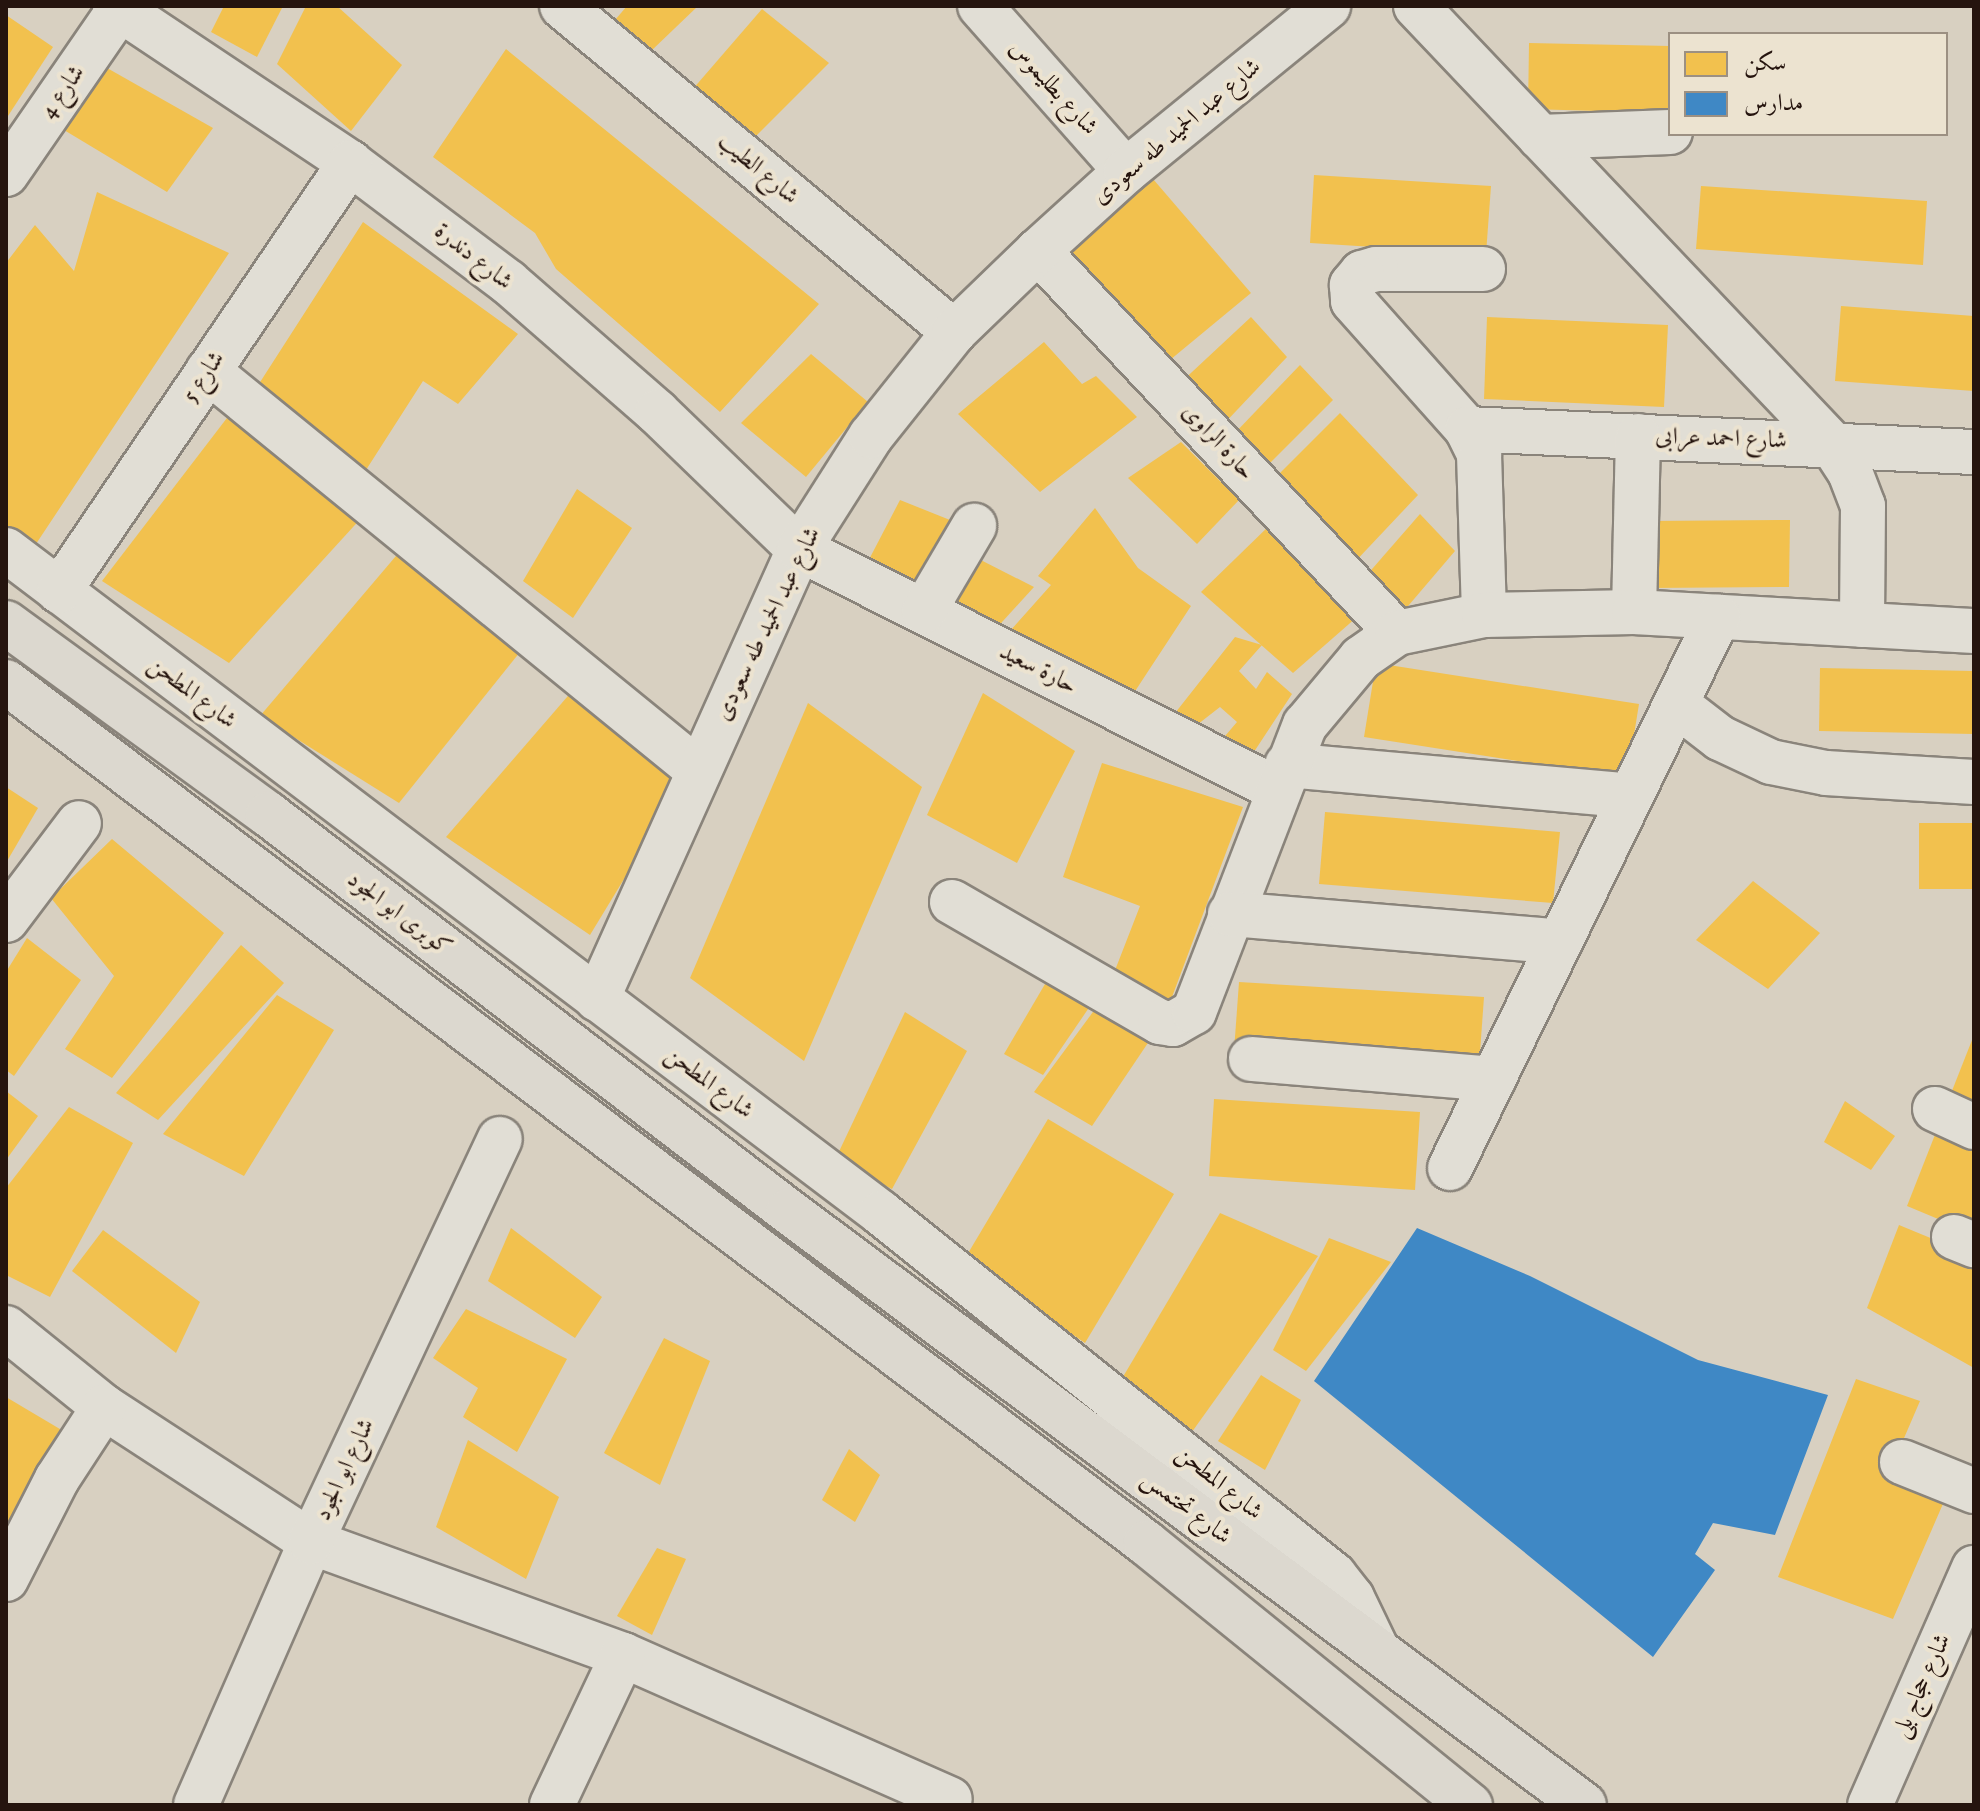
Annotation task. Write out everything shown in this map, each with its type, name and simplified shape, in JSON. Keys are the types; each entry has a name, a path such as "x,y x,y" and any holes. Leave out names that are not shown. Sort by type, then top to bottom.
{"main road":[{"name":"كوبرى ابو الجود","path":"6,623 268,814 788,1211"},
{"name":"كوبرى ابو الجود","path":"6,682 1146,1543 1470,1805"},
{"name":"شارع تحتمس","path":"788,1211 1584,1805"}],"street":[{"name":"شارع الطيب","path":"562,6 954,332"},
{"name":"شارع بطليموس","path":"980,6 1126,171"},
{"name":"شارع عبد الحميد طه سعودى","path":"597,999 799,549 871,436 954,332 1038,251 1126,171 1328,6"},
{"path":"1416,6 1831,443 1850,472 1863,506 1862,625"},
{"name":"شارع دندرة","path":"118,8 350,163 508,282 657,412 799,549"},
{"name":"شارع 4","path":"6,174 118,8"},
{"path":"1540,137 1668,132"},
{"name":"شارع 5","path":"59,591 350,163"},
{"name":"حارة الراوى","path":"1038,251 1397,633"},
{"path":"1483,269 1376,269 1362,273 1352,285 1353,301 1467,429 1483,479 1484,615"},
{"path":"208,371 698,770"},
{"name":"شارع احمد عرابى","path":"1467,429 1831,443 1974,452"},
{"path":"1634,612 1638,436"},
{"path":"924,611 974,526"},
{"name":"حارة سعيد","path":"799,549 924,611 1282,777"},
{"name":"شارع المطحن","path":"6,550 881,1213 1334,1575 1352,1598 1377,1650"},
{"path":"952,902 1160,1022 1173,1024 1194,1012 1282,777 1305,725 1330,690 1361,658 1397,633 1484,615 1634,612 1974,631"},
{"path":"1450,1168 1718,617"},
{"path":"1676,704 1720,738 1771,762 1826,773 1974,782"},
{"path":"1282,777 1631,796"},
{"path":"6,920 79,823"},
{"path":"1230,914 1560,942"},
{"path":"1251,1059 1493,1079"},
{"path":"1935,1109 1974,1127"},
{"name":"شارع ابو الجود","path":"196,1805 311,1542 500,1139"},
{"path":"6,1328 104,1407 311,1542 623,1655 950,1799"},
{"path":"6,1579 57,1479 104,1407"},
{"path":"1902,1462 1974,1491"},
{"name":"شارع حجاج بلى","path":"1870,1805 1974,1568"},
{"path":"552,1805 623,1655"}],"building: سكن":[{"path":"224,6 283,6 257,57 211,32"},
{"path":"306,6 337,6 402,65 351,131 277,64"},
{"path":"627,6 698,6 650,52 615,20"},
{"path":"762,9 829,63 753,139 692,90"},
{"path":"6,15 53,47 6,119"},
{"path":"1529,43 1668,46 1668,113 1528,109"},
{"path":"506,49 819,304 720,412 556,269 535,233 433,157"},
{"path":"100,64 213,128 167,192 64,130"},
{"path":"1147,172 1251,293 1170,360 1051,248"},
{"path":"1314,175 1491,186 1486,254 1310,243"},
{"path":"1701,186 1927,201 1923,265 1696,249"},
{"path":"97,192 229,253 28,556 6,539 6,263 35,225 74,271"},
{"path":"363,222 518,334 458,404 423,381 366,470 255,390"},
{"path":"1841,306 1974,316 1974,391 1835,381"},
{"path":"1251,317 1287,357 1220,428 1177,386"},
{"path":"1487,317 1668,325 1664,407 1484,399"},
{"path":"1044,342 1082,384 1096,376 1137,417 1040,492 958,414"},
{"path":"811,354 868,402 806,477 741,423"},
{"path":"1300,365 1333,400 1265,468 1234,434"},
{"path":"1340,413 1418,495 1352,565 1272,481"},
{"path":"230,414 364,515 229,663 102,581"},
{"path":"1181,442 1239,500 1197,544 1128,478"},
{"path":"577,489 632,528 573,618 523,581"},
{"path":"900,500 965,526 925,595 863,571"},
{"path":"1095,508 1138,568 1191,606 1124,708 1002,640 1051,585 1038,576"},
{"path":"1420,514 1455,551 1397,619 1359,584"},
{"path":"1790,520 1789,587 1647,588 1647,521"},
{"path":"1272,523 1357,617 1293,673 1201,592"},
{"path":"407,543 528,642 399,803 260,716"},
{"path":"969,554 1034,587 992,633 938,607"},
{"path":"1235,637 1262,645 1239,671 1256,689 1267,672 1292,694 1246,764 1214,749 1237,722 1220,707 1184,735 1168,722"},
{"path":"1376,663 1639,704 1627,778 1364,737"},
{"path":"1820,668 1974,671 1974,734 1819,731"},
{"path":"580,682 692,767 590,935 446,837"},
{"path":"983,693 1075,751 1017,863 927,815"},
{"path":"808,703 922,787 804,1061 690,978"},
{"path":"1102,763 1243,807 1169,1005 1112,978 1140,906 1063,877"},
{"path":"6,787 38,808 6,863"},
{"path":"1325,812 1560,832 1553,903 1319,884"},
{"path":"1919,823 1974,823 1974,889 1919,889"},
{"path":"112,839 224,933 112,1078 65,1049 114,976 51,898"},
{"path":"1753,881 1820,933 1768,989 1696,940"},
{"path":"27,938 81,980 14,1076 6,1070 6,972"},
{"path":"241,945 284,983 158,1120 116,1093"},
{"path":"1055,967 1099,993 1043,1075 1004,1054"},
{"path":"1239,982 1484,997 1479,1066 1234,1051"},
{"path":"277,995 334,1030 244,1176 163,1134"},
{"path":"1104,997 1156,1031 1092,1126 1034,1092"},
{"path":"905,1012 967,1051 892,1189 835,1160"},
{"path":"1974,1035 1974,1118 1946,1106"},
{"path":"6,1091 38,1116 6,1160"},
{"path":"1214,1099 1420,1112 1415,1190 1209,1176"},
{"path":"1845,1101 1895,1136 1871,1170 1824,1142"},
{"path":"69,1107 133,1143 50,1297 6,1275 6,1188"},
{"path":"1048,1119 1174,1194 1085,1343 964,1260"},
{"path":"1940,1122 1974,1137 1974,1234 1907,1206"},
{"path":"1220,1213 1318,1256 1184,1443 1114,1392"},
{"path":"1899,1225 1974,1256 1974,1368 1867,1308"},
{"path":"511,1228 602,1297 575,1338 488,1281"},
{"path":"103,1230 200,1302 176,1353 72,1271"},
{"path":"1329,1238 1391,1262 1306,1371 1273,1350"},
{"path":"466,1309 567,1359 517,1452 463,1417 478,1388 433,1358"},
{"path":"664,1338 710,1361 660,1485 604,1453"},
{"path":"1261,1375 1301,1400 1265,1470 1218,1441"},
{"path":"1856,1379 1920,1401 1892,1466 1949,1490 1893,1619 1778,1577"},
{"path":"6,1397 70,1435 6,1544"},
{"path":"468,1440 559,1497 526,1579 436,1527"},
{"path":"849,1449 880,1475 855,1522 822,1500"},
{"path":"657,1548 686,1559 652,1635 617,1616"}],"building: مدارس":[{"path":"1417,1228 1530,1276 1698,1360 1828,1395 1775,1535 1713,1523 1695,1554 1715,1570 1653,1657 1314,1381"}]}
